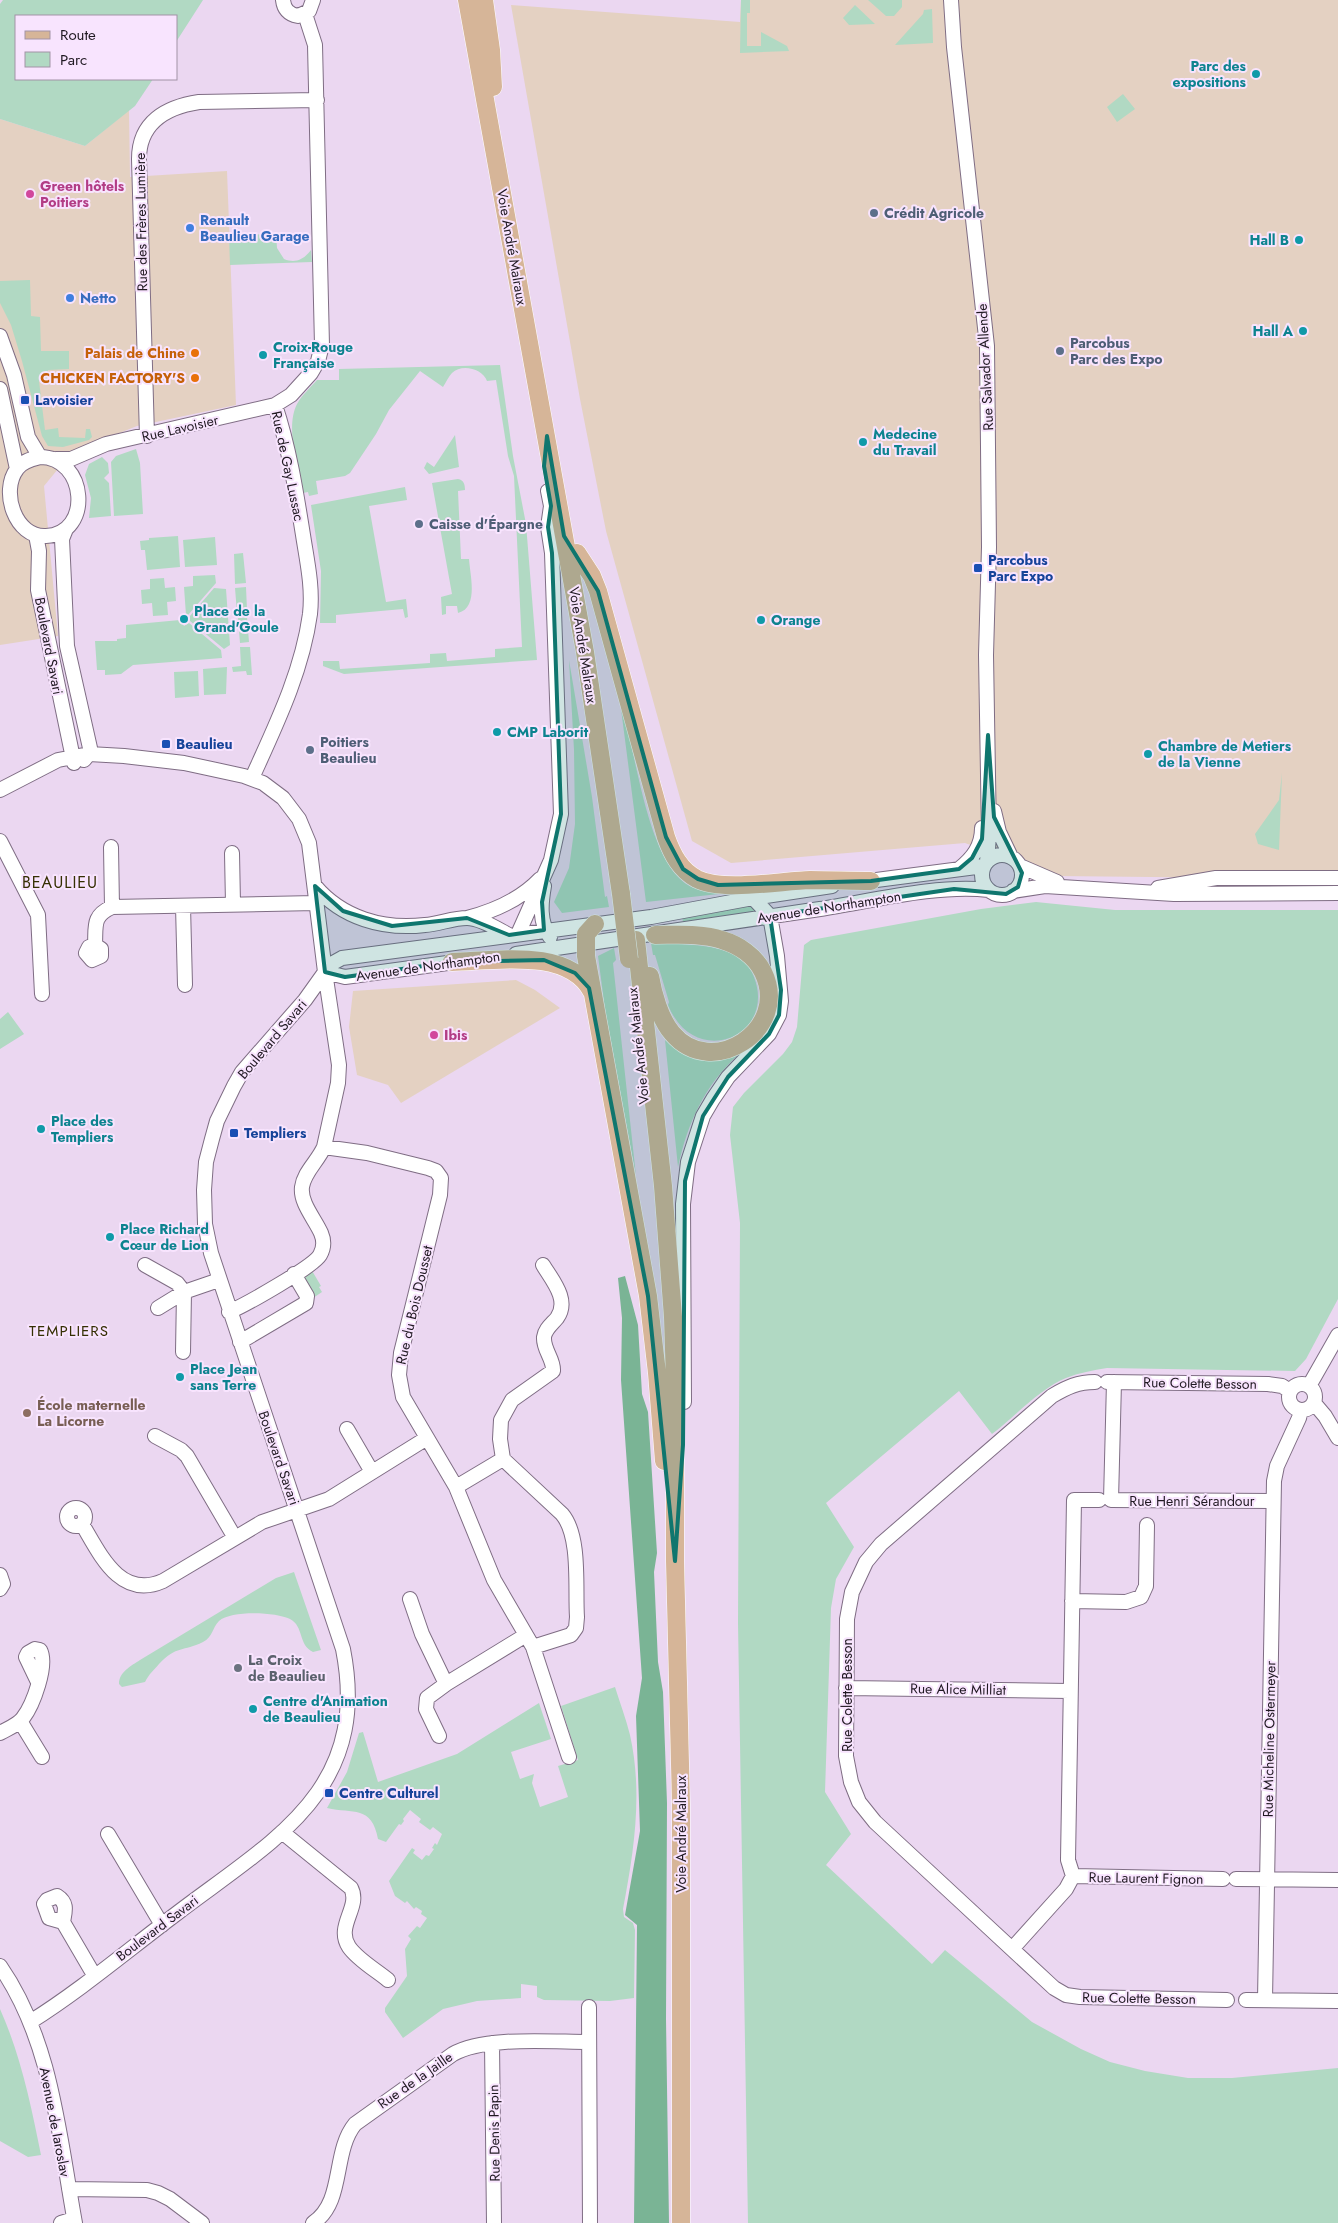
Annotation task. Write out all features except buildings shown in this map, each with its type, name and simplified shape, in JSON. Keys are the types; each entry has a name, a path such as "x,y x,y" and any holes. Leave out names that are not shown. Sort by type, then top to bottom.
{"main road":[{"path":"457,0 488,88"},
{"name":"Voie André Malraux","path":"467,0 488,88 577,554 626,894"},
{"name":"Voie André Malraux","path":"477,0 488,88 637,953 674,1445 681,1804 681,2223"},
{"path":"484,0 491,50 488,88"},
{"path":"577,554 592,576 598,592 666,837 674,857 683,869 698,879 718,885 812,880 871,881"},
{"path":"595,924 586,934 585,945 648,1296 675,1561"},
{"path":"637,953 664,1020 670,1031 683,1043 698,1050 710,1052 728,1049 746,1040 762,1023 767,1011 769,992 766,978 753,958 732,943 705,935 655,935"},
{"path":"452,962 528,960 551,962 559,964 583,979 594,997"}],"street":[{"path":"283,0 284,7 290,14 298,16 305,14 311,9 313,0"},
{"name":"Rue Salvador Allende","path":"951,0 954,47 987,346 989,547 986,641 988,736 986,864"},
{"name":"Rue de Gay Lussac","path":"252,778 269,744 296,673 311,607 310,577 298,503 284,435 275,405 291,395 311,373 322,350 315,45 305,14"},
{"name":"Rue des Frères Lumière","path":"147,436 139,159 143,135 158,118 183,104 199,102 316,100"},
{"path":"0,336 14,374 28,437 40,456"},
{"path":"0,389 10,476 6,500 25,531 36,535 48,536 66,530"},
{"name":"Rue Lavoisier","path":"56,459 71,459 106,444 275,405"},
{"path":"547,436 544,457 551,506 548,527 552,553 561,814 546,873 542,902 546,930 560,948"},
{"path":"75,484 79,467 86,454"},
{"path":"10,476 24,462 40,456 56,459 69,470 75,484 78,508 76,516 62,539 67,646 81,757"},
{"name":"Boulevard Savari","path":"36,535 39,551 38,590 81,757"},
{"name":"Rue Salvador Allende","path":"988,736 994,789 994,817 1015,862"},
{"name":"Rue Salvador Allende","path":"959,869 972,858 982,839 982,789 988,736"},
{"path":"0,790 58,760 81,757 152,754 252,778 282,798 299,819 308,843 340,1071 324,1147 306,1177 302,1191 303,1200 322,1235 323,1248 317,1259 229,1312"},
{"path":"0,841 38,915 42,994"},
{"path":"112,847 112,907"},
{"path":"232,853 233,904"},
{"path":"1072,887 1043,878 1000,855 986,864 983,880 989,890 1002,895 1039,886 1174,894 1291,885 1338,878"},
{"path":"1013,891 1021,880 1015,862"},
{"name":"Avenue de Northampton","path":"986,864 753,898 651,917 342,958 333,963 325,972 345,978 655,935 954,889 989,890"},
{"path":"314,886 324,897 343,911 378,924 416,926 467,918 493,910 519,896 546,873"},
{"path":"467,918 514,935 546,873"},
{"path":"1128,892 1208,879 1291,885 1338,893"},
{"path":"675,1561 683,1445 683,1204 685,1181 693,1143 713,1099 728,1077 769,1034 779,1015 781,990 770,916 753,898"},
{"path":"95,945 98,916 112,907 316,903"},
{"path":"184,906 185,985"},
{"name":"Boulevard Savari","path":"30,2022 162,1925 282,1832 309,1805 333,1766 344,1733 348,1705 348,1679 343,1649 229,1312 207,1239 204,1198 206,1162 217,1121 234,1086 242,1072 304,1000 325,972"},
{"name":"Rue du Bois Dousset","path":"324,1147 367,1153 428,1168 438,1173 441,1178 440,1196 399,1369 403,1397 456,1486 494,1580 529,1641 569,1757"},
{"path":"145,1265 177,1283 184,1292 183,1352"},
{"path":"439,1736 426,1709 426,1701 430,1695 446,1684 529,1641 570,1635 576,1628 573,1537 570,1525 562,1514 503,1459 500,1433 506,1409 516,1396 550,1374 553,1369 544,1336 548,1327 558,1315 562,1300 557,1287 543,1265"},
{"path":"240,1342 306,1303 307,1296 294,1274"},
{"path":"158,1308 184,1292 220,1280"},
{"path":"1309,1386 1338,1335"},
{"name":"Rue Colette Besson","path":"1227,2000 1080,1997 1066,1995 1054,1988 875,1822 859,1802 851,1782 846,1756 847,1619 852,1592 866,1562 882,1544 1052,1396 1067,1387 1083,1382 1268,1384 1282,1386 1290,1391"},
{"path":"1105,1500 1106,1382"},
{"path":"1297,1385 1309,1386 1315,1396 1314,1403 1308,1409 1300,1410 1291,1403 1290,1391 1297,1385"},
{"path":"1314,1403 1325,1416 1338,1438"},
{"name":"Rue Micheline Ostermeyer","path":"1265,2000 1274,1481 1277,1466 1299,1418 1300,1410"},
{"path":"347,1430 372,1472"},
{"path":"155,1436 181,1450 187,1456 235,1538"},
{"path":"82,1524 115,1574 127,1581 144,1585 163,1581 262,1522 329,1499 426,1438"},
{"path":"456,1486 503,1459"},
{"name":"Rue Henri Sérandour","path":"1072,1601 1074,1500 1273,1501"},
{"path":"1073,1876 1068,1860 1072,1601 1126,1602 1134,1601 1141,1597 1146,1586 1148,1501"},
{"path":"0,1575 3,1584 0,1589"},
{"path":"410,1599 422,1634 446,1684"},
{"path":"0,1733 20,1721 30,1706 38,1682"},
{"name":"Rue Alice Milliat","path":"846,1688 1070,1691"},
{"path":"20,1721 42,1757"},
{"path":"282,1832 351,1888 353,1900 344,1929 346,1942 352,1951 388,1980"},
{"path":"108,1834 162,1925"},
{"name":"Rue Laurent Fignon","path":"1012,1949 1066,1889 1073,1876 1338,1880"},
{"path":"63,1922 94,1975"},
{"name":"Avenue de Iaroslav","path":"0,1966 30,2022 49,2078 75,2221"},
{"path":"1246,2000 1338,2001"},
{"path":"589,2007 590,2223"},
{"name":"Rue de la Jaille","path":"313,2223 322,2216 328,2205 348,2134 355,2124 453,2054 470,2046 492,2043 589,2042"},
{"name":"Rue Denis Papin","path":"492,2043 494,2223"},
{"path":"69,2189 147,2190 158,2193 202,2223"},
{"path":"61,2223 75,2221"}],"highlighted area":[{"path":"547,436 564,536 598,591 666,837 683,869 698,879 718,885 871,881 959,869 972,858 982,839 988,735 994,817 1022,873 1018,887 1006,894 954,889 770,916 781,990 779,1015 769,1034 728,1077 703,1116 685,1181 683,1445 675,1561 648,1296 589,988 575,973 544,960 452,962 345,977 325,972 315,886 343,911 392,926 467,918 509,935 544,930 542,902 561,814 552,553 548,527 551,506 544,466"}],"shaded area":[{"path":"741,0 1338,0 1338,879 1055,876 965,843 731,863 692,841 606,531 580,399 511,5 740,22"},
{"path":"129,110 130,177 227,171 236,405 137,426 72,452 44,486 58,636 0,645 0,119 85,146"},
{"path":"516,980 535,990 560,1008 401,1103 388,1085 357,1075 349,1027 353,991"}],"green space":[{"path":"3,0 203,0 178,39 178,15 15,15 15,80 152,80 135,106 85,146 0,119 0,4"},
{"path":"741,0 750,0 750,13 747,13 747,46 761,46 761,32 787,46 789,51 740,53"},
{"path":"868,0 902,0 902,7 894,16 886,16"},
{"path":"855,5 875,24 849,25 843,18"},
{"path":"932,9 933,43 895,45 923,14 924,10"},
{"path":"1123,94 1135,109 1117,122 1107,107"},
{"path":"276,234 277,248 284,259 299,260 311,250 312,262 230,265 229,235"},
{"path":"30,280 31,316 40,317 41,351 69,351 69,369 48,370 48,379 39,381 45,430 58,428 59,437 85,438 86,429 90,429 92,437 89,440 63,447 48,446 42,436 11,325 0,303 0,281"},
{"path":"500,365 513,456 526,524 537,660 344,674 323,666 323,661 339,661 340,669 430,663 430,654 446,653 447,661 495,657 495,649 522,647 514,476 508,456 496,380 487,381 477,371 461,368 452,373 443,387 420,371 389,410 376,434 350,473 345,476 316,481 318,494 309,496 308,492 303,493 292,436 294,413 299,401 317,380 339,380 339,369"},
{"path":"455,435 459,467 429,474 424,468 427,462 434,467"},
{"path":"136,449 140,463 143,514 114,516 111,462 116,456"},
{"path":"102,457 108,463 109,473 104,478 109,483 111,516 89,518 91,498 85,475 89,464"},
{"path":"458,479 465,486 465,490 458,491 461,559 469,559 472,590 469,605 465,610 458,613 457,606 446,606 446,614 442,615 441,597 452,594 432,483"},
{"path":"405,487 407,500 369,506 386,602 406,599 408,617 405,618 403,609 336,615 336,623 320,623 321,571 311,505"},
{"path":"178,536 180,567 147,570 145,550 141,550 140,541 149,540 149,538"},
{"path":"215,537 217,565 185,567 183,540"},
{"path":"243,553 246,583 235,584 234,554"},
{"path":"215,575 216,583 186,615 184,587 193,586 193,576"},
{"path":"164,578 165,588 175,587 176,601 167,602 168,615 153,616 152,603 142,604 141,590 150,589 150,579"},
{"path":"246,587 247,610 237,613 235,588"},
{"path":"214,588 226,589 230,645 224,649 190,621 190,616"},
{"path":"247,617 249,642 240,643 238,618"},
{"path":"180,620 184,626 189,623 221,650 222,658 133,665 121,674 105,675 105,670 97,670 95,641 117,641 117,639 126,638 126,625"},
{"path":"240,647 250,647 252,675 247,675 246,671 233,672 232,667 241,666"},
{"path":"569,660 592,797 605,897 607,896 609,907 562,913 554,902 569,868 575,824 574,750"},
{"path":"227,667 226,694 204,695 203,669"},
{"path":"198,671 199,696 175,698 174,672"},
{"path":"620,701 645,804 664,857 678,876 694,888 715,891 755,890 646,902"},
{"path":"1282,773 1279,850 1258,844 1255,834 1279,800"},
{"path":"1036,902 1115,910 1338,910 1338,1299 1306,1359 1295,1371 1107,1368 1091,1371 1066,1378 1047,1389 992,1434 959,1391 826,1503 854,1547 836,1579 831,1608 825,1792 851,1834 826,1865 932,1964 945,1950 1032,2022 1081,2049 1110,2062 1145,2071 1188,2078 1232,2078 1338,2068 1338,2223 748,2223 738,1623 740,1223 730,1135 733,1107 792,1042 797,1027 804,945 811,940 981,909"},
{"path":"750,903 762,911 683,922 682,917"},
{"path":"651,943 712,947 742,959 754,977 758,998 754,1016 744,1029 730,1038 713,1041 696,1037 680,1025 668,1005 669,1002 655,955 653,955"},
{"path":"614,948 616,960 613,963 636,1176 605,1009 598,956"},
{"path":"8,1012 24,1034 0,1049 0,1019"},
{"path":"665,1040 682,1052 700,1059 719,1059 739,1054 716,1079 699,1106 692,1120 678,1167"},
{"path":"311,1269 321,1286 319,1287 322,1292 313,1298 301,1276"},
{"path":"625,1276 638,1325 642,1394 648,1412 657,1553 654,1572 658,1662 663,1692 667,1803 666,2019 669,2223 634,2223 637,1925 625,1915 640,1831 636,1716 642,1678 621,1380 622,1318 618,1278"},
{"path":"294,1572 321,1650 313,1652 308,1649 297,1626 290,1619 254,1613 233,1615 219,1621 206,1640 176,1651 165,1658 145,1682 122,1687 119,1684 121,1676 129,1667 276,1578"},
{"path":"615,1687 630,1735 636,1778 636,1822 631,1866 623,1909 624,1917 633,1923 635,1930 634,1998 610,2001 544,2000 537,1997 537,1986 521,1984 521,1998 477,2001 443,2009 403,2038 385,2012 385,2008 407,1976 405,1949 411,1939 408,1936 417,1926 420,1928 427,1918 421,1914 422,1911 416,1907 414,1909 407,1901 405,1903 395,1896 389,1881 412,1848 415,1850 413,1853 422,1860 426,1855 429,1856 442,1834 433,1827 430,1830 419,1822 421,1819 410,1810 401,1825 399,1824 386,1842 378,1839 375,1828 366,1816 353,1811 327,1808 347,1772 359,1733 363,1732 378,1782 457,1754 539,1703 551,1739 511,1752 520,1779 534,1774 532,1783 540,1807 568,1797 558,1766 578,1760 561,1706"},
{"path":"0,2009 20,2063 41,2155 28,2157 0,2141"}],"place":[{"name":"Parc des expositions","path":"1256,74"},
{"name":"Green hôtels Poitiers","path":"30,194"},
{"name":"Crédit Agricole","path":"874,213"},
{"name":"Renault Beaulieu Garage","path":"190,228"},
{"name":"Hall B","path":"1299,240"},
{"name":"Netto","path":"70,298"},
{"name":"Hall A","path":"1303,331"},
{"name":"Parcobus Parc des Expo","path":"1060,351"},
{"name":"Palais de Chine","path":"195,353"},
{"name":"Croix-Rouge Française","path":"263,355"},
{"name":"CHICKEN FACTORY'S","path":"195,378"},
{"name":"Lavoisier","path":"25,400"},
{"name":"Medecine du Travail","path":"863,442"},
{"name":"Caisse d'Épargne","path":"419,524"},
{"name":"Parcobus Parc Expo","path":"978,568"},
{"name":"Place de la Grand'Goule","path":"184,619"},
{"name":"Orange","path":"761,620"},
{"name":"CMP Laborit","path":"497,732"},
{"name":"Beaulieu","path":"166,744"},
{"name":"Poitiers Beaulieu","path":"310,750"},
{"name":"Chambre de Metiers de la Vienne","path":"1148,754"},
{"name":"Ibis","path":"434,1035"},
{"name":"Place des Templiers","path":"41,1129"},
{"name":"Templiers","path":"234,1133"},
{"name":"Place Richard Cœur de Lion","path":"110,1237"},
{"name":"Place Jean sans Terre","path":"180,1377"},
{"name":"École maternelle La Licorne","path":"27,1413"},
{"name":"La Croix de Beaulieu","path":"238,1668"},
{"name":"Centre d'Animation de Beaulieu","path":"253,1709"},
{"name":"Centre Culturel","path":"329,1793"}],"district":[{"name":"BEAULIEU","path":"60,882"},
{"name":"TEMPLIERS","path":"69,1331"}]}
